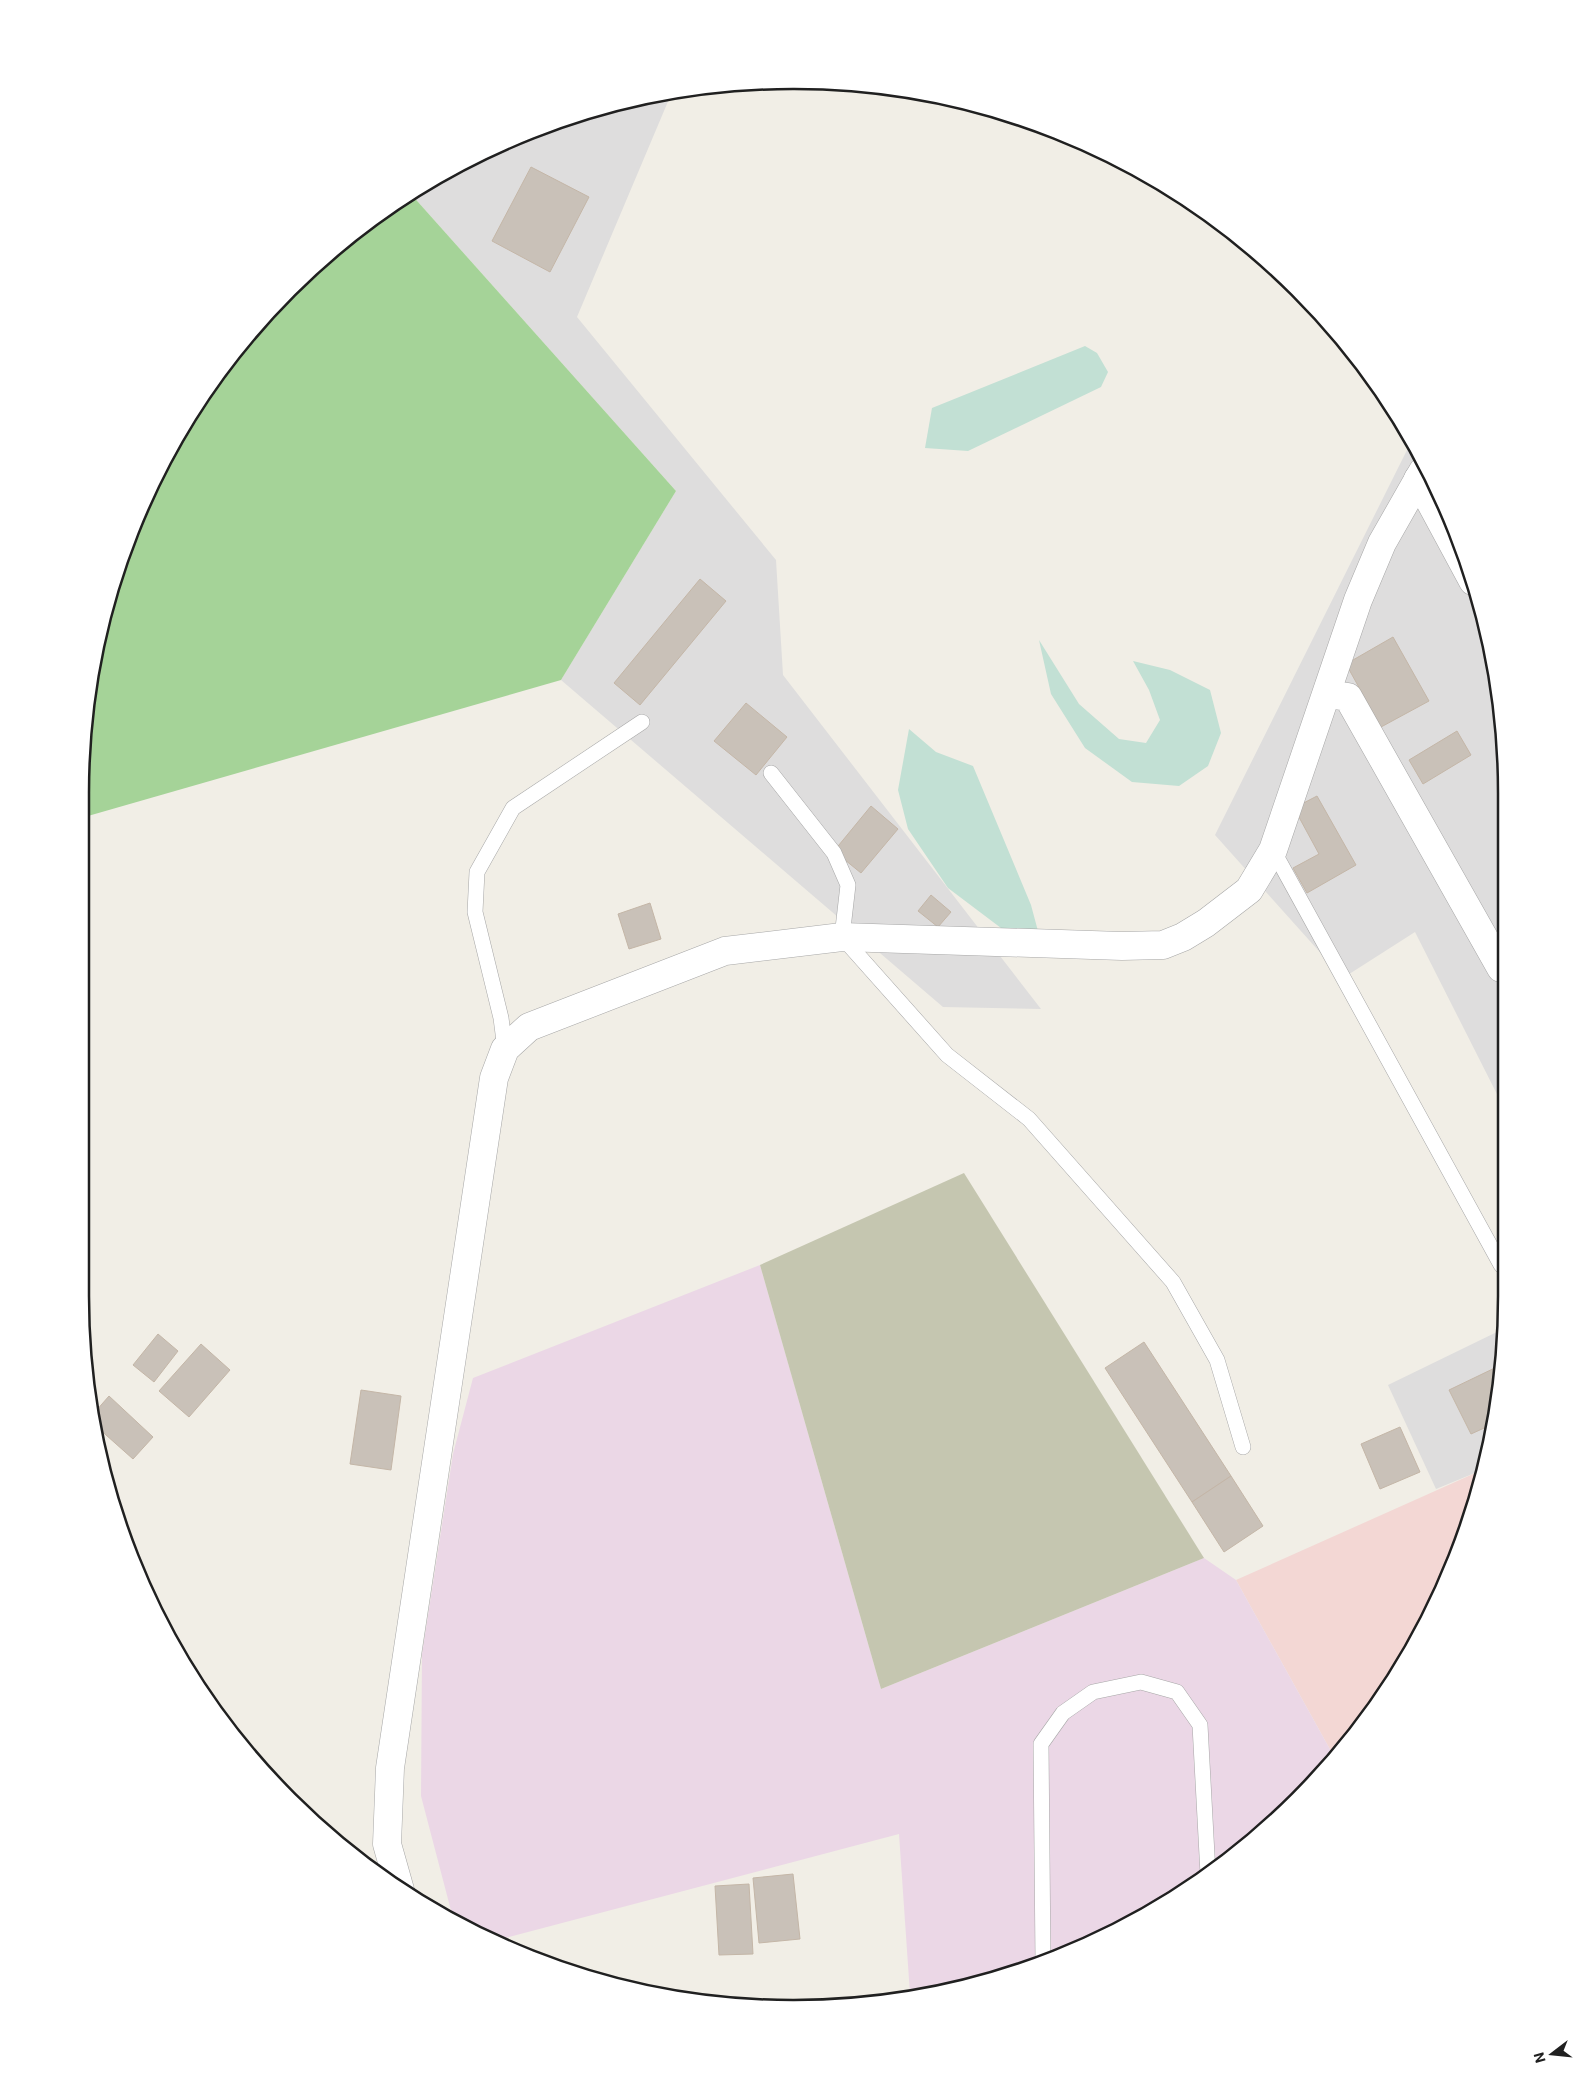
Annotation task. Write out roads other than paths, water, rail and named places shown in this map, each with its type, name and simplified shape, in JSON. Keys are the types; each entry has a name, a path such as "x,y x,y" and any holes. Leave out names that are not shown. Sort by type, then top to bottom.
{"street":[{"path":"1420,475 1446,528"},
{"path":"396,1877 387,1844 390,1768 494,1078 505,1049 529,1027 725,951 842,937 1122,946 1163,945 1183,937 1206,923 1249,890 1273,850 1358,600 1382,543 1420,475"},
{"path":"1327,694 1348,697 1498,963"}],"lane":[{"path":"505,1049 501,1018 475,912 477,872 513,808 642,722"},
{"path":"771,774 834,853 848,885 842,937 947,1055 1029,1118 1173,1282 1217,1360 1243,1447"},
{"path":"1273,850 1498,1261"},
{"path":"1043,1954 1041,1744 1063,1713 1094,1692 1141,1682 1177,1692 1200,1725 1208,1866"}]}
